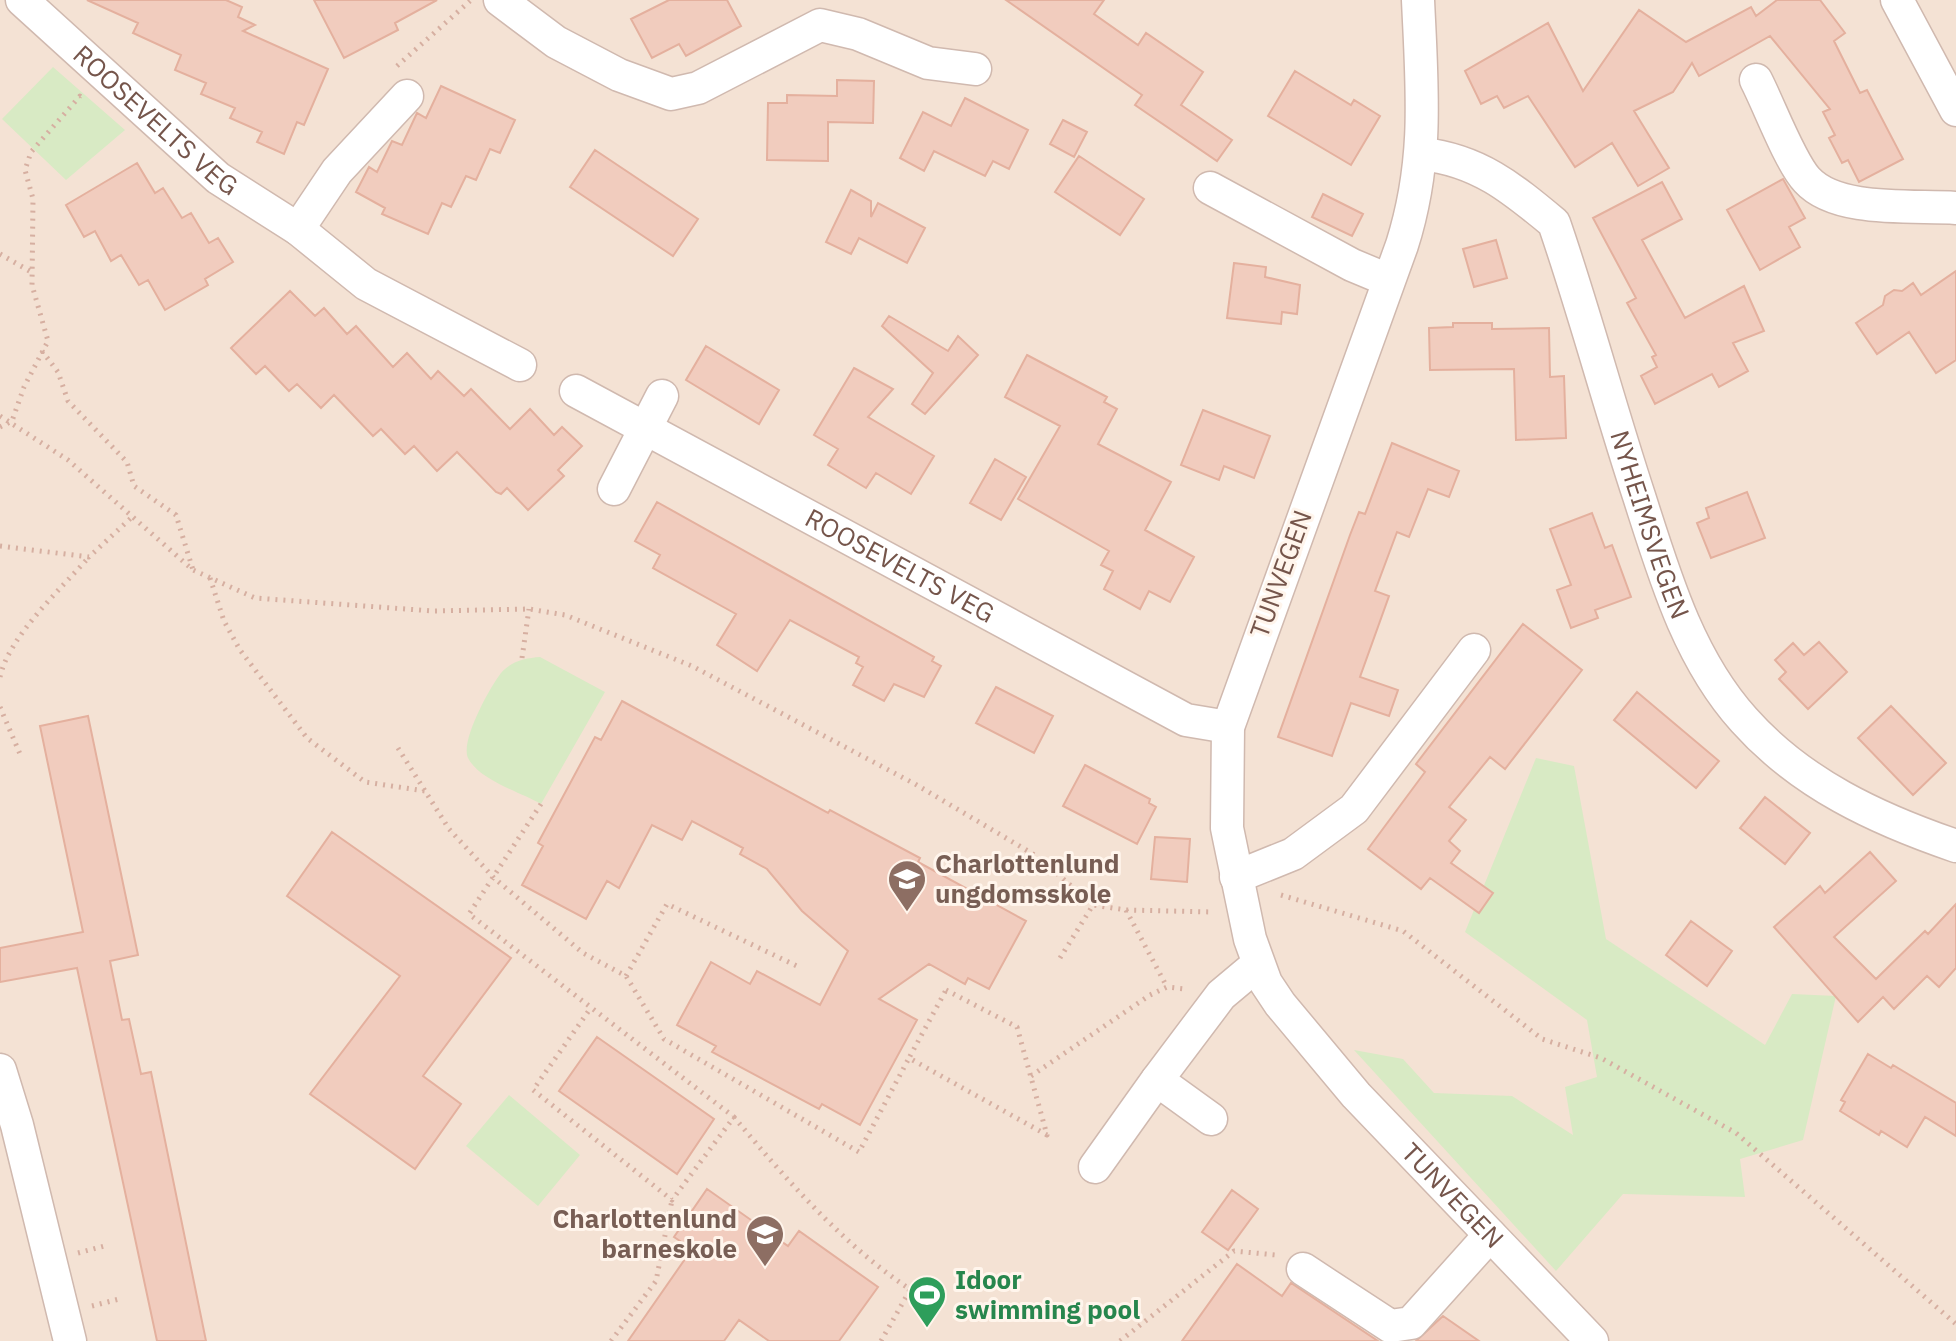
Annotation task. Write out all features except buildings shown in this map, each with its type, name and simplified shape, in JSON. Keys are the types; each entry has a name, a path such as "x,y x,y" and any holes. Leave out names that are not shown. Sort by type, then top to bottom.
{"street":[{"name":"ROOSEVELTS VEG","path":"22,0 218,178 298,229 377,291 520,365"},
{"path":"500,0 556,42 619,75 671,94 698,88 820,25 858,34 928,63 975,69"},
{"name":"TUNVEGEN","path":"1418,0 1422,154 1412,214 1228,727 1227,828 1258,964 1280,1004 1356,1095 1592,1341"},
{"path":"1897,0 1956,110"},
{"path":"1756,80 1804,178 1822,194 1845,202 1956,208"},
{"path":"298,229 337,171 407,96"},
{"name":"NYHEIMSVEGEN","path":"1422,154 1465,161 1521,195 1554,223 1648,527 1682,621 1715,683 1775,749 1827,791 1897,825 1956,846"},
{"path":"1210,188 1352,265 1388,280"},
{"name":"ROOSEVELTS VEG","path":"576,391 1186,720 1228,727"},
{"path":"614,489 662,396"},
{"path":"1236,877 1293,854 1354,809 1474,650"},
{"path":"1095,1167 1221,995 1258,964"},
{"path":"0,1070 17,1125 70,1341"},
{"path":"1157,1080 1211,1119"},
{"path":"1303,1269 1390,1326 1411,1323 1490,1235"}],"path":[{"path":"0,427 12,421 48,341 32,285 33,199 25,170 31,152 80,96 89,102 109,81"},
{"path":"0,254 33,273"},
{"path":"42,351 58,372 68,401 127,462 134,486 176,515 193,570"},
{"path":"0,416 68,460 193,570 255,598 433,611 529,609 565,615 743,690 991,827 1038,857 1093,905 1126,910 1218,911"},
{"path":"0,677 3,663 39,613 89,557 131,518"},
{"path":"0,546 89,557"},
{"path":"209,578 224,621 240,650 307,738 365,782 426,791"},
{"path":"522,658 529,609"},
{"path":"0,707 20,754"},
{"path":"398,748 449,829 494,878 583,953 626,976 664,1039 859,1152 909,1058 946,990 1017,1027 1047,1135 909,1058"},
{"path":"541,804 469,914 734,1117 798,1195 910,1290 931,1302"},
{"path":"1274,897 1282,894 1403,931 1542,1039 1601,1058 1736,1133 1956,1324"},
{"path":"626,976 667,904 799,967"},
{"path":"1060,958 1093,905"},
{"path":"1126,910 1167,987"},
{"path":"1031,1076 1167,987 1221,995"},
{"path":"590,1009 533,1090 672,1200"},
{"path":"611,1341 656,1281 672,1200 734,1117"},
{"path":"1120,1341 1234,1251 1278,1255 1303,1269"},
{"path":"881,1341 910,1290"}],"shaded area":[{"path":"0,0 1956,0 1956,1341 0,1341"}],"green space":[{"path":"53,67 125,130 66,180 2,119"},
{"path":"540,657 605,692 541,804 481,773 468,758 467,750 477,714 501,673 519,661"},
{"path":"1536,758 1574,766 1606,939 1765,1045 1792,994 1836,996 1803,1140 1740,1159 1745,1197 1623,1194 1556,1271 1354,1050 1403,1059 1434,1093 1512,1096 1573,1135 1565,1087 1597,1077 1587,1020 1465,932"},
{"path":"509,1095 580,1155 538,1206 466,1146"}],"place":[{"name":"Charlottenlund ungdomsskole","path":"907,913"},
{"name":"Charlottenlund barneskole","path":"765,1268"},
{"name":"Idoor swimming pool","path":"927,1329"}]}
